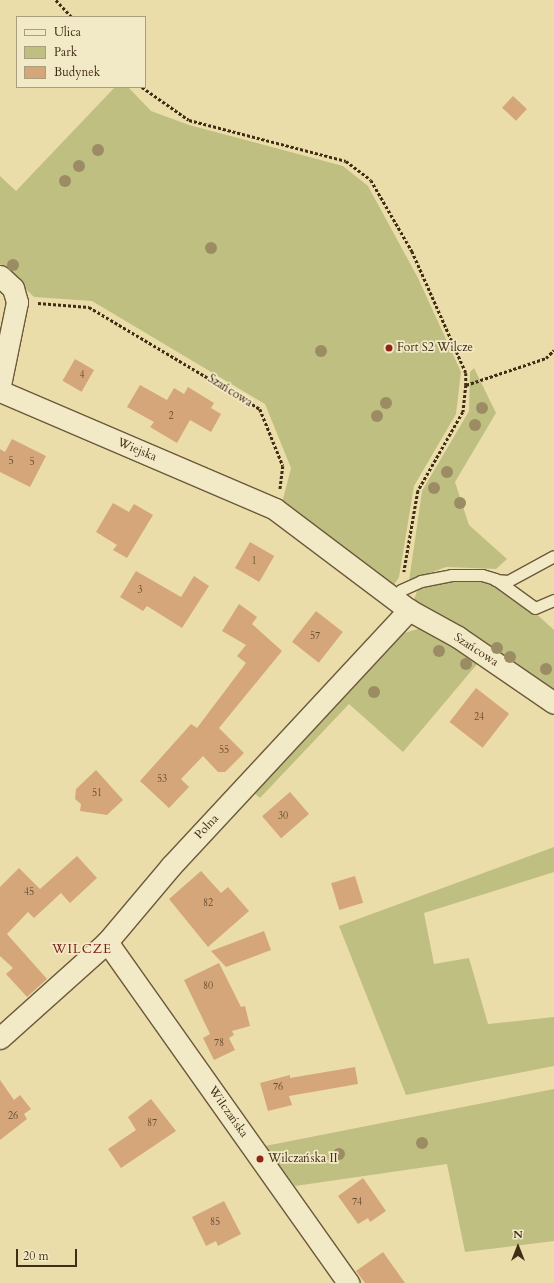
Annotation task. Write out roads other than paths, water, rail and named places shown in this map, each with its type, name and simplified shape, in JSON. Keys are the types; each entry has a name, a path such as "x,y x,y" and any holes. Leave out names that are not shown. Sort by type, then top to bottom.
{"street":[{"path":"0,276 13,288 17,302 0,385"},
{"name":"Wiejska","path":"0,391 275,509"},
{"name":"Szańcowa","path":"275,509 402,600 554,703"},
{"name":"Polna","path":"0,1038 107,942 402,600"},
{"name":"WiIczańska","path":"107,942 348,1283"}],"lane":[{"path":"495,580 508,581 554,556"},
{"path":"402,600 422,581 452,575 482,575 495,580 535,608 554,600"}],"place":[{"name":"Fort S2 Wilcze","path":"389,348"},
{"name":"Wilczańska II","path":"260,1159"}],"district":[{"name":"WILCZE","path":"82,949"}]}
